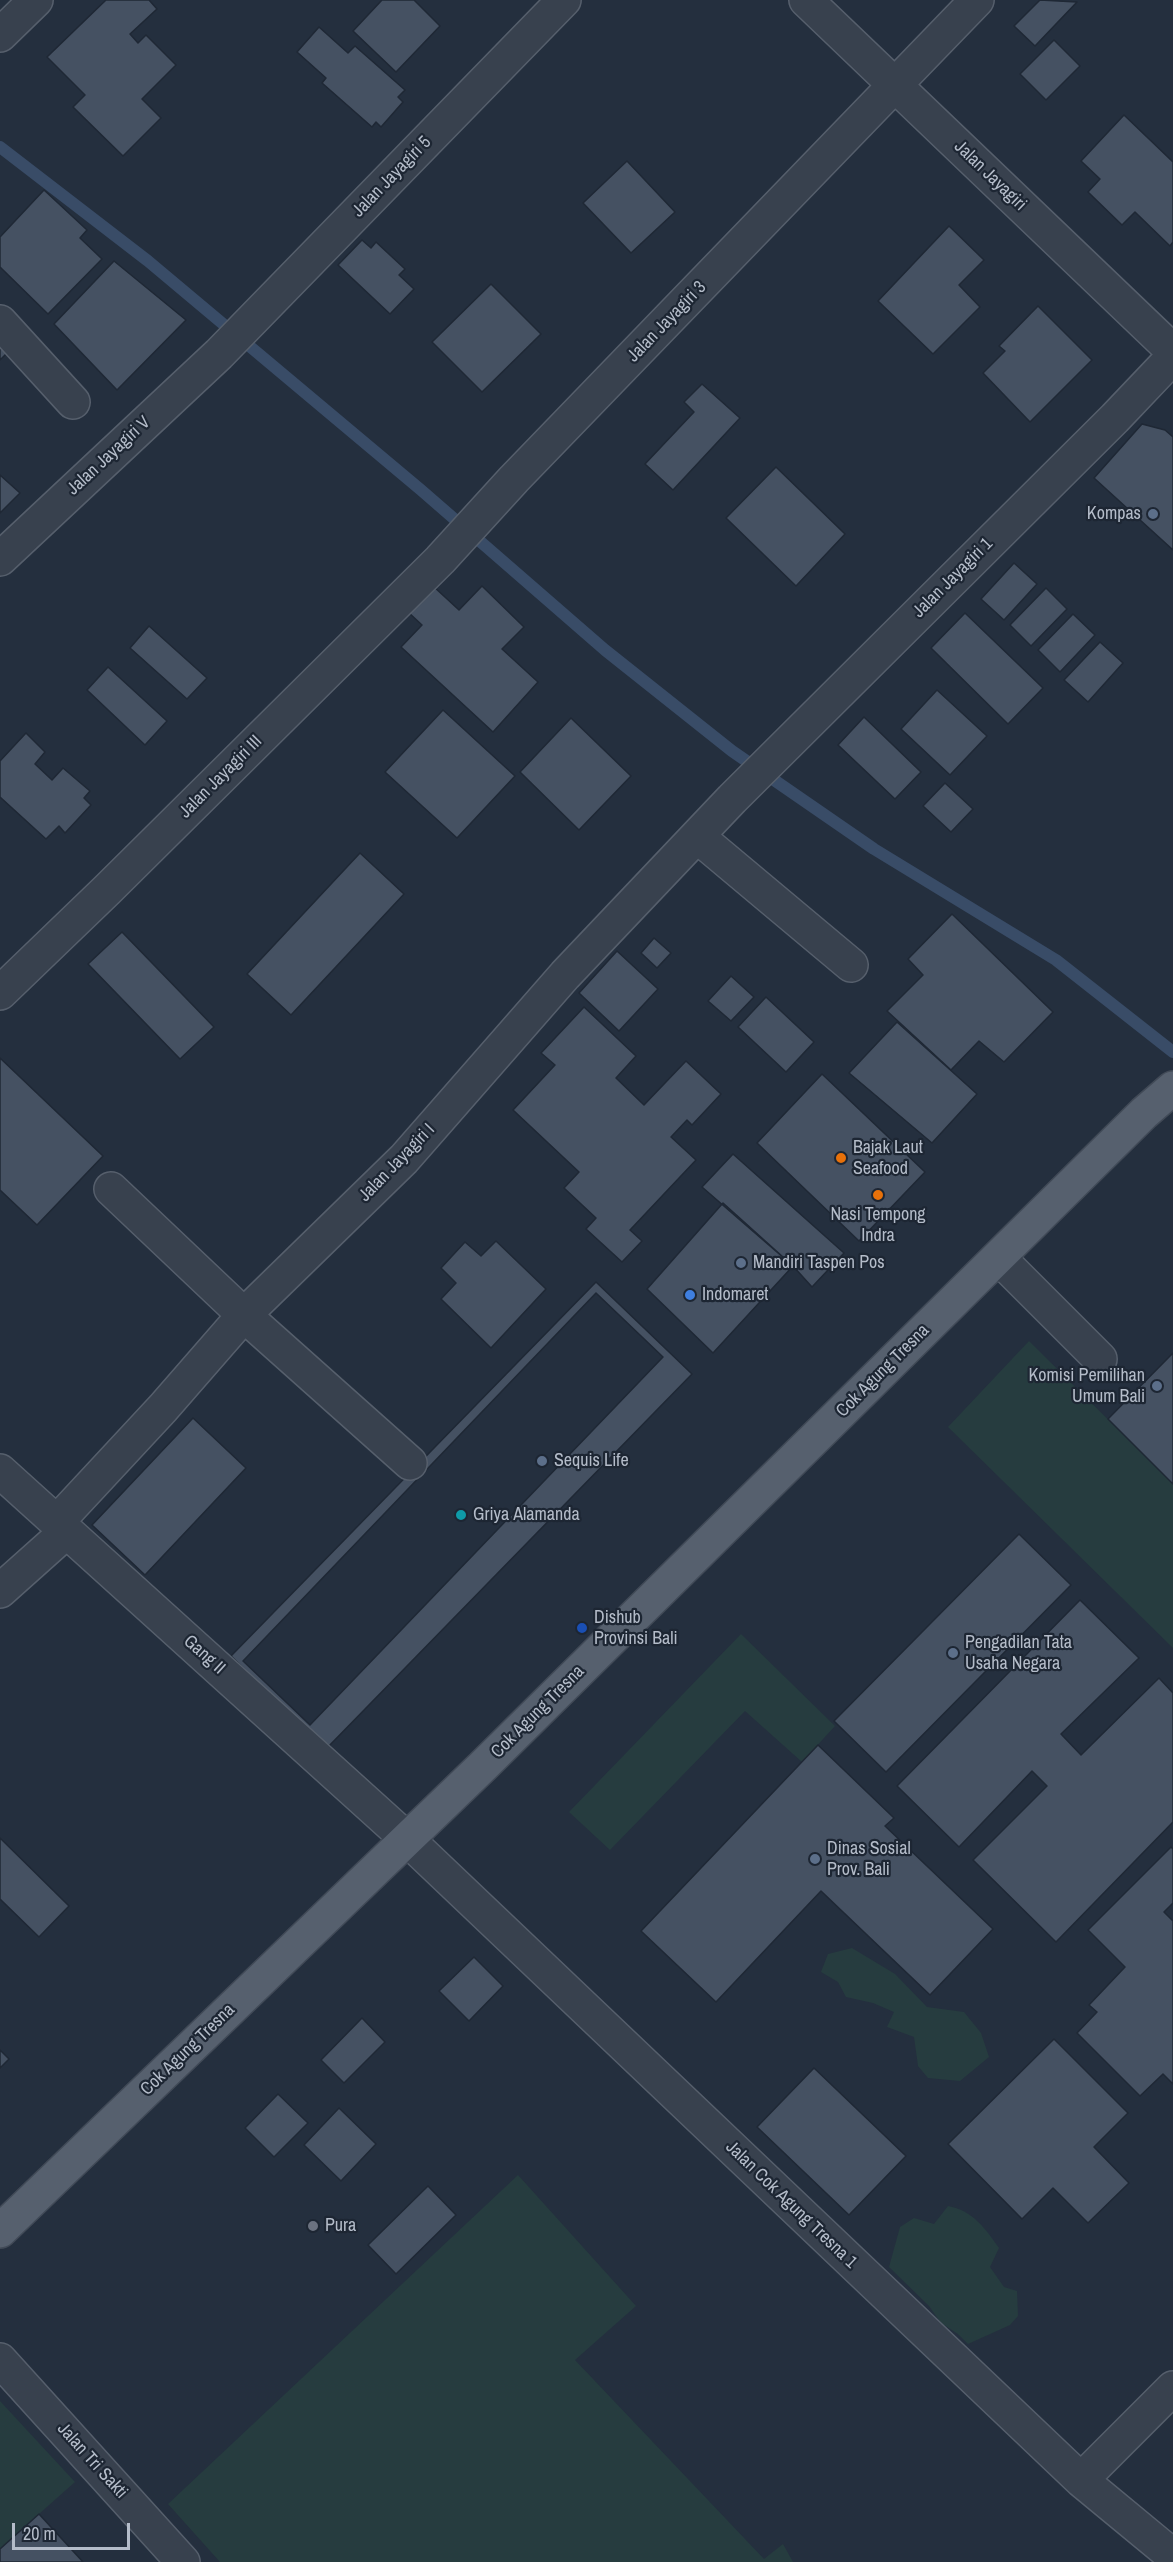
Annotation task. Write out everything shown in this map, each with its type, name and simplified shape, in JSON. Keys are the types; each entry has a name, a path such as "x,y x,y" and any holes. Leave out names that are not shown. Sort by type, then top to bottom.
{"main road":[{"name":"Cok Agung Tresna","path":"0,2231 407,1839 1144,1113 1173,1088"}],"street":[{"path":"0,35 36,0"},
{"name":"Jalan Jayagiri 5","path":"219,354 564,0"},
{"name":"Jalan Jayagiri","path":"806,0 1173,351"},
{"name":"Jalan Jayagiri 3","path":"440,560 514,479 977,0"},
{"path":"0,322 73,402"},
{"name":"Jalan Jayagiri V","path":"0,559 219,354"},
{"name":"Jalan Jayagiri 1","path":"732,799 1107,426 1173,357"},
{"name":"Jalan Jayagiri III","path":"0,993 440,560"},
{"name":"Jalan Jayagiri I","path":"0,1591 62,1527 244,1315 404,1159 565,975 732,799"},
{"path":"697,836 851,965"},
{"path":"111,1189 244,1315 410,1463"},
{"path":"999,1258 1100,1359"},
{"name":"Gang II","path":"0,1471 407,1839"},
{"name":"Jalan Cok Agung Tresna 1","path":"407,1839 1082,2480 1173,2556"},
{"name":"Jalan Tri Sakti","path":"0,2360 183,2562"},
{"path":"1082,2480 1173,2388"}],"green space":[{"path":"1029,1341 1173,1484 1173,1648 948,1427"},
{"path":"741,1634 835,1726 802,1762 745,1711 610,1850 569,1812"},
{"path":"852,1948 895,1974 927,2007 964,2012 981,2033 989,2057 960,2081 928,2078 918,2066 914,2037 887,2027 894,2012 873,2003 846,1997 838,1982 821,1972 828,1954"},
{"path":"518,2175 636,2306 575,2360 764,2559 783,2544 793,2562 220,2562 168,2504"},
{"path":"948,2206 971,2216 989,2234 999,2248 990,2267 1004,2287 1017,2291 1018,2316 1010,2325 968,2344 941,2323 929,2306 889,2267 900,2227 914,2218 934,2224"},
{"path":"0,2401 75,2482 39,2514 83,2562 0,2562"}],"building":[{"path":"106,0 149,0 157,9 130,34 138,43 146,35 176,65 142,99 161,118 123,156 73,107 85,95 47,57"},
{"path":"382,0 414,0 440,26 396,72 353,31"},
{"path":"1040,0 1077,2 1035,46 1014,26"},
{"path":"319,27 348,53 355,46 405,90 398,97 403,102 381,127 376,122 372,127 322,83 326,78 297,52"},
{"path":"1054,40 1080,66 1046,100 1020,74"},
{"path":"1124,115 1173,162 1173,242 1170,246 1135,212 1122,225 1088,192 1100,179 1081,161"},
{"path":"627,161 675,212 631,253 583,203"},
{"path":"44,190 87,230 80,238 102,259 48,314 0,267 0,237"},
{"path":"949,226 984,260 959,285 980,307 933,354 878,301"},
{"path":"362,240 371,248 376,242 405,269 399,275 414,289 390,314 338,265"},
{"path":"114,261 186,320 117,390 54,324"},
{"path":"491,284 541,334 482,392 432,342"},
{"path":"1038,306 1092,360 1030,422 983,373 1005,351 999,346"},
{"path":"0,334 13,347 0,360"},
{"path":"702,384 740,418 673,490 645,464 694,412 684,402"},
{"name":"Kompas","path":"1142,424 1165,430 1173,437 1173,550 1094,478"},
{"path":"776,467 845,534 796,586 726,518"},
{"path":"0,475 20,493 0,513"},
{"path":"1014,563 1037,584 1004,620 981,599"},
{"path":"433,586 459,610 482,586 524,627 502,649 538,682 493,732 401,647 422,625 408,612"},
{"path":"1046,588 1067,609 1031,646 1010,625"},
{"path":"965,613 1043,688 1008,724 931,648"},
{"path":"1073,614 1095,635 1060,672 1038,650"},
{"path":"149,626 207,678 187,699 130,648"},
{"path":"1100,642 1123,663 1088,702 1064,680"},
{"path":"108,667 167,721 145,745 87,690"},
{"path":"937,690 987,736 950,775 901,729"},
{"path":"443,710 515,776 457,838 385,772"},
{"path":"864,717 921,772 895,799 838,745"},
{"path":"571,718 631,776 579,830 520,772"},
{"path":"26,733 45,752 35,764 52,780 63,768 90,791 84,798 91,805 65,833 59,826 46,839 0,797 0,761"},
{"path":"945,783 973,809 951,832 923,806"},
{"path":"360,853 404,894 291,1015 247,974"},
{"path":"952,914 1053,1012 1004,1062 979,1041 951,1070 887,1011 923,975 908,959"},
{"path":"122,932 214,1027 180,1059 88,964"},
{"path":"654,938 671,953 657,968 641,953"},
{"path":"617,951 658,989 619,1031 579,993"},
{"path":"731,976 754,997 731,1021 708,1001"},
{"path":"766,997 814,1042 786,1072 738,1027"},
{"path":"584,1007 636,1056 616,1078 644,1105 686,1061 721,1094 692,1125 687,1120 671,1137 696,1160 630,1230 642,1241 622,1262 586,1229 596,1218 564,1188 579,1172 513,1110 555,1065 541,1053"},
{"path":"897,1022 977,1094 932,1143 849,1073"},
{"path":"0,1058 103,1156 37,1225 0,1190"},
{"name":"Bajak Laut Seafood","path":"822,1074 925,1172 859,1241 757,1143"},
{"path":"733,1154 844,1253 812,1287 793,1266 702,1187"},
{"path":"723,1203 793,1266 713,1353 647,1289"},
{"path":"496,1241 546,1289 491,1348 441,1299 456,1283 441,1268 465,1242 481,1256"},
{"name":"Griya Alamanda","path":"596,1282 692,1374 326,1749 231,1656"},
{"name":"Griya Alamanda","path":"596,1293 663,1357 310,1725 243,1661"},
{"name":"Komisi Pemilihan Umum Bali","path":"1173,1353 1173,1484 1108,1419"},
{"path":"193,1418 246,1468 145,1575 92,1525"},
{"name":"Pengadilan Tata Usaha Negara","path":"1019,1534 1071,1585 886,1772 834,1721"},
{"path":"1080,1600 1139,1658 1061,1734 1081,1755 1159,1678 1173,1693 1173,1822 1056,1942 973,1860 1047,1786 1032,1771 959,1847 897,1786"},
{"name":"Dinas Sosial Prov. Bali","path":"818,1745 894,1818 885,1826 993,1929 930,1995 821,1891 716,2002 641,1931"},
{"path":"0,1838 69,1906 39,1937 0,1899"},
{"path":"1171,1847 1173,1849 1173,1903 1164,1912 1173,1921 1173,2084 1163,2074 1140,2096 1077,2033 1097,2012 1089,2005 1125,1967 1088,1930"},
{"path":"474,1957 503,1986 469,2021 439,1991"},
{"path":"362,2018 385,2042 344,2083 321,2060"},
{"path":"1054,2039 1128,2113 1094,2147 1129,2183 1088,2223 1053,2188 1022,2219 948,2144"},
{"path":"0,2050 9,2059 0,2068"},
{"path":"814,2068 906,2156 849,2215 757,2127"},
{"path":"278,2094 308,2123 274,2157 245,2128"},
{"path":"339,2108 376,2144 341,2181 304,2145"},
{"path":"428,2186 456,2215 396,2274 368,2245"},
{"path":"39,2514 83,2562 0,2562 0,2549"}],"waterway":[{"path":"0,147 148,261 421,490 605,650 732,751 874,849 1056,960 1173,1052"}],"place":[{"name":"Kompas","path":"1153,514"},
{"name":"Bajak Laut Seafood","path":"841,1158"},
{"name":"Nasi Tempong Indra","path":"878,1195"},
{"name":"Mandiri Taspen Pos","path":"741,1263"},
{"name":"Indomaret","path":"690,1295"},
{"name":"Komisi Pemilihan Umum Bali","path":"1157,1386"},
{"name":"Sequis Life","path":"542,1461"},
{"name":"Griya Alamanda","path":"461,1515"},
{"name":"Dishub Provinsi Bali","path":"582,1628"},
{"name":"Pengadilan Tata Usaha Negara","path":"953,1653"},
{"name":"Dinas Sosial Prov. Bali","path":"815,1859"},
{"name":"Pura","path":"313,2226"}]}
